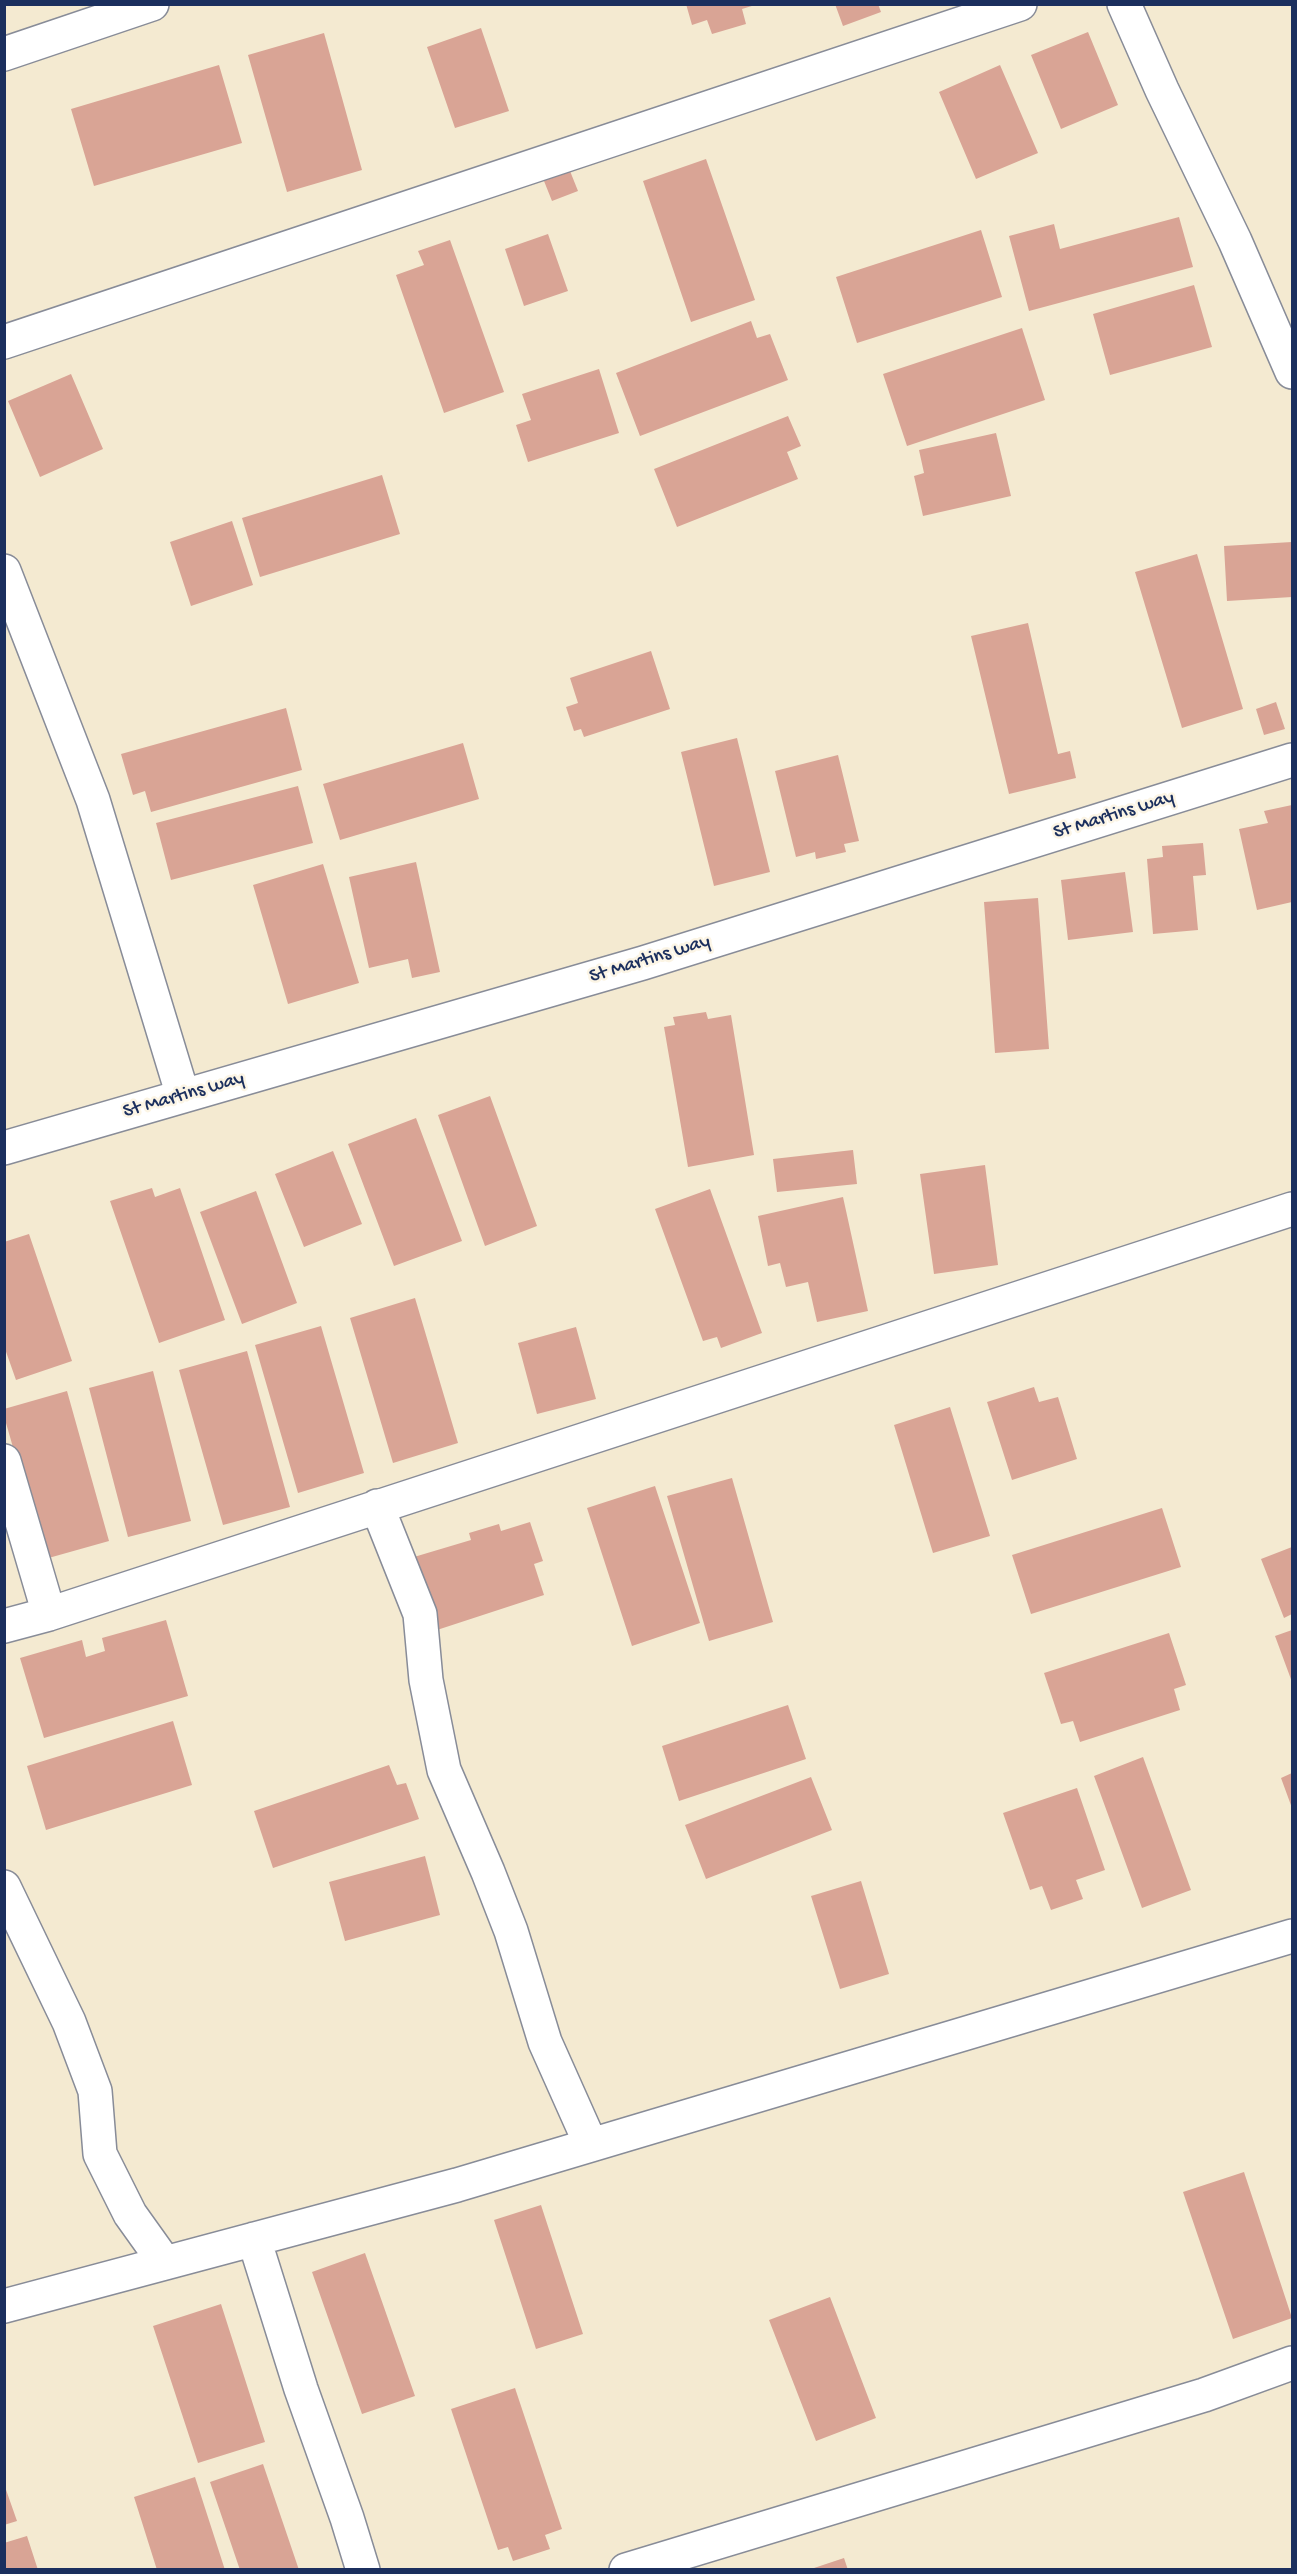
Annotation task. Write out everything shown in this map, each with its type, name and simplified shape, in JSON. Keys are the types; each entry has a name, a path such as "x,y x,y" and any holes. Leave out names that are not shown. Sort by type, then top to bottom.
{"street":[{"path":"4,54 152,4"},
{"path":"4,342 1020,4"},
{"path":"1124,4 1162,90 1235,241 1293,372"},
{"path":"4,571 93,800 183,1096"},
{"name":"St Martins way","path":"4,1148 643,963 1293,760"},
{"path":"4,1626 49,1614 1293,1209"},
{"path":"4,1461 49,1614"},
{"path":"377,1506 420,1614 426,1680 444,1770 511,1931 545,2042 591,2145"},
{"path":"4,1887 69,2022 96,2091 100,2154 130,2214 165,2263"},
{"path":"4,2306 457,2185 1293,1936"},
{"path":"254,2239 301,2389 363,2570"},
{"path":"626,2570 1204,2395 1293,2363"}],"building":[{"path":"686,4 755,5 742,9 746,24 712,34 707,20 692,25"},
{"path":"835,4 878,4 881,12 843,26"},
{"path":"481,28 509,111 455,128 427,47"},
{"path":"1088,32 1118,105 1061,129 1031,55"},
{"path":"324,33 362,170 287,192 248,55"},
{"path":"219,65 242,143 94,186 71,109"},
{"path":"1000,65 1038,153 976,179 939,92"},
{"path":"706,159 755,300 691,322 643,181"},
{"path":"568,166 578,191 552,201 542,176"},
{"path":"1179,217 1193,267 1029,311 1009,236 1054,224 1060,249"},
{"path":"981,230 1002,297 857,343 836,277"},
{"path":"548,234 568,291 524,306 505,249"},
{"path":"450,240 504,392 444,413 396,275 424,265 418,251"},
{"path":"1194,285 1212,347 1110,375 1093,314"},
{"path":"751,321 757,338 770,334 788,380 640,436 616,373"},
{"path":"1022,328 1045,400 907,446 883,374"},
{"path":"599,369 619,433 528,462 516,425 531,420 522,394"},
{"path":"71,374 103,449 40,477 8,401"},
{"path":"788,416 801,446 787,452 798,479 677,527 654,469"},
{"path":"996,433 1011,496 923,516 914,476 924,473 919,450"},
{"path":"382,475 400,534 260,577 242,518"},
{"path":"232,521 253,585 191,606 170,542"},
{"path":"1292,542 1292,597 1227,601 1224,546"},
{"path":"1197,554 1243,709 1182,728 1135,572"},
{"path":"1028,623 1058,754 1070,751 1076,778 1009,794 971,636"},
{"path":"651,651 670,709 584,737 581,729 574,731 566,707 578,703 570,678"},
{"path":"1276,702 1285,729 1264,735 1256,709"},
{"path":"286,708 302,770 151,812 145,791 133,795 121,754"},
{"path":"737,738 770,872 714,886 681,752"},
{"path":"463,743 479,799 340,840 323,784"},
{"path":"838,755 859,841 844,844 846,852 816,859 815,852 796,857 775,771"},
{"path":"298,786 313,843 171,880 156,823"},
{"path":"1292,805 1292,902 1257,910 1239,829 1268,823 1264,811"},
{"path":"1203,843 1206,875 1193,876 1198,930 1153,934 1147,859 1163,857 1162,846"},
{"path":"416,862 440,972 412,978 408,959 369,968 349,877"},
{"path":"323,864 359,983 288,1004 253,885"},
{"path":"1125,872 1133,932 1068,940 1061,880"},
{"path":"1038,898 1049,1049 995,1053 984,902"},
{"path":"706,1012 708,1019 731,1015 754,1155 688,1167 664,1027 675,1025 673,1017"},
{"path":"490,1096 537,1226 485,1246 438,1115"},
{"path":"416,1118 462,1241 394,1266 348,1144"},
{"path":"853,1150 857,1184 777,1192 773,1159"},
{"path":"333,1151 362,1224 304,1247 275,1174"},
{"path":"985,1165 998,1265 934,1274 920,1174"},
{"path":"152,1188 155,1197 180,1188 225,1320 159,1343 110,1201"},
{"path":"710,1189 762,1333 721,1348 717,1337 703,1341 655,1209"},
{"path":"256,1191 297,1303 242,1324 200,1212"},
{"path":"843,1197 868,1311 817,1322 808,1282 786,1287 780,1263 768,1266 758,1216"},
{"path":"29,1234 72,1361 16,1380 4,1346 4,1242"},
{"path":"415,1298 458,1443 393,1463 350,1318"},
{"path":"321,1326 364,1473 298,1493 255,1345"},
{"path":"576,1327 596,1399 537,1414 518,1343"},
{"path":"247,1351 290,1507 223,1525 179,1370"},
{"path":"153,1371 191,1521 128,1537 89,1388"},
{"path":"1034,1387 1039,1402 1058,1397 1077,1459 1012,1480 987,1402"},
{"path":"67,1391 109,1541 45,1559 4,1416 4,1409"},
{"path":"950,1407 990,1536 933,1553 894,1425"},
{"path":"732,1478 773,1622 709,1641 667,1496"},
{"path":"655,1486 700,1623 632,1646 587,1508"},
{"path":"1162,1508 1181,1567 1031,1614 1012,1555"},
{"path":"530,1522 543,1561 534,1564 544,1595 437,1630 414,1557 471,1540 469,1533 499,1524 501,1531"},
{"path":"1292,1547 1292,1614 1284,1618 1261,1559"},
{"path":"166,1620 188,1696 44,1738 20,1658 82,1640 86,1657 105,1651 102,1638"},
{"path":"1292,1630 1292,1682 1275,1636"},
{"path":"1169,1633 1186,1685 1174,1689 1180,1710 1080,1742 1073,1721 1061,1724 1044,1673"},
{"path":"788,1705 806,1759 679,1801 662,1746"},
{"path":"173,1721 192,1785 46,1830 27,1766"},
{"path":"1143,1757 1191,1890 1142,1908 1094,1776"},
{"path":"389,1765 397,1785 406,1783 419,1819 273,1868 254,1811"},
{"path":"1292,1773 1292,1808 1281,1778"},
{"path":"811,1777 832,1830 706,1879 685,1825"},
{"path":"1077,1788 1105,1870 1076,1880 1083,1899 1051,1910 1042,1886 1030,1890 1003,1813"},
{"path":"425,1856 440,1915 345,1941 329,1882"},
{"path":"861,1881 889,1974 840,1989 811,1896"},
{"path":"1244,2172 1292,2318 1233,2339 1183,2192"},
{"path":"541,2205 583,2334 536,2349 494,2220"},
{"path":"365,2253 415,2396 362,2414 312,2272"},
{"path":"830,2297 876,2418 816,2441 769,2320"},
{"path":"221,2304 265,2442 198,2463 153,2326"},
{"path":"515,2388 562,2529 545,2535 550,2549 513,2561 508,2547 498,2550 451,2409"},
{"path":"263,2464 299,2570 240,2570 210,2482"},
{"path":"195,2477 225,2570 157,2570 134,2497"},
{"path":"4,2484 17,2521 4,2525"},
{"path":"27,2536 38,2570 4,2570 4,2543"},
{"path":"844,2558 848,2570 811,2570 811,2569"}]}
